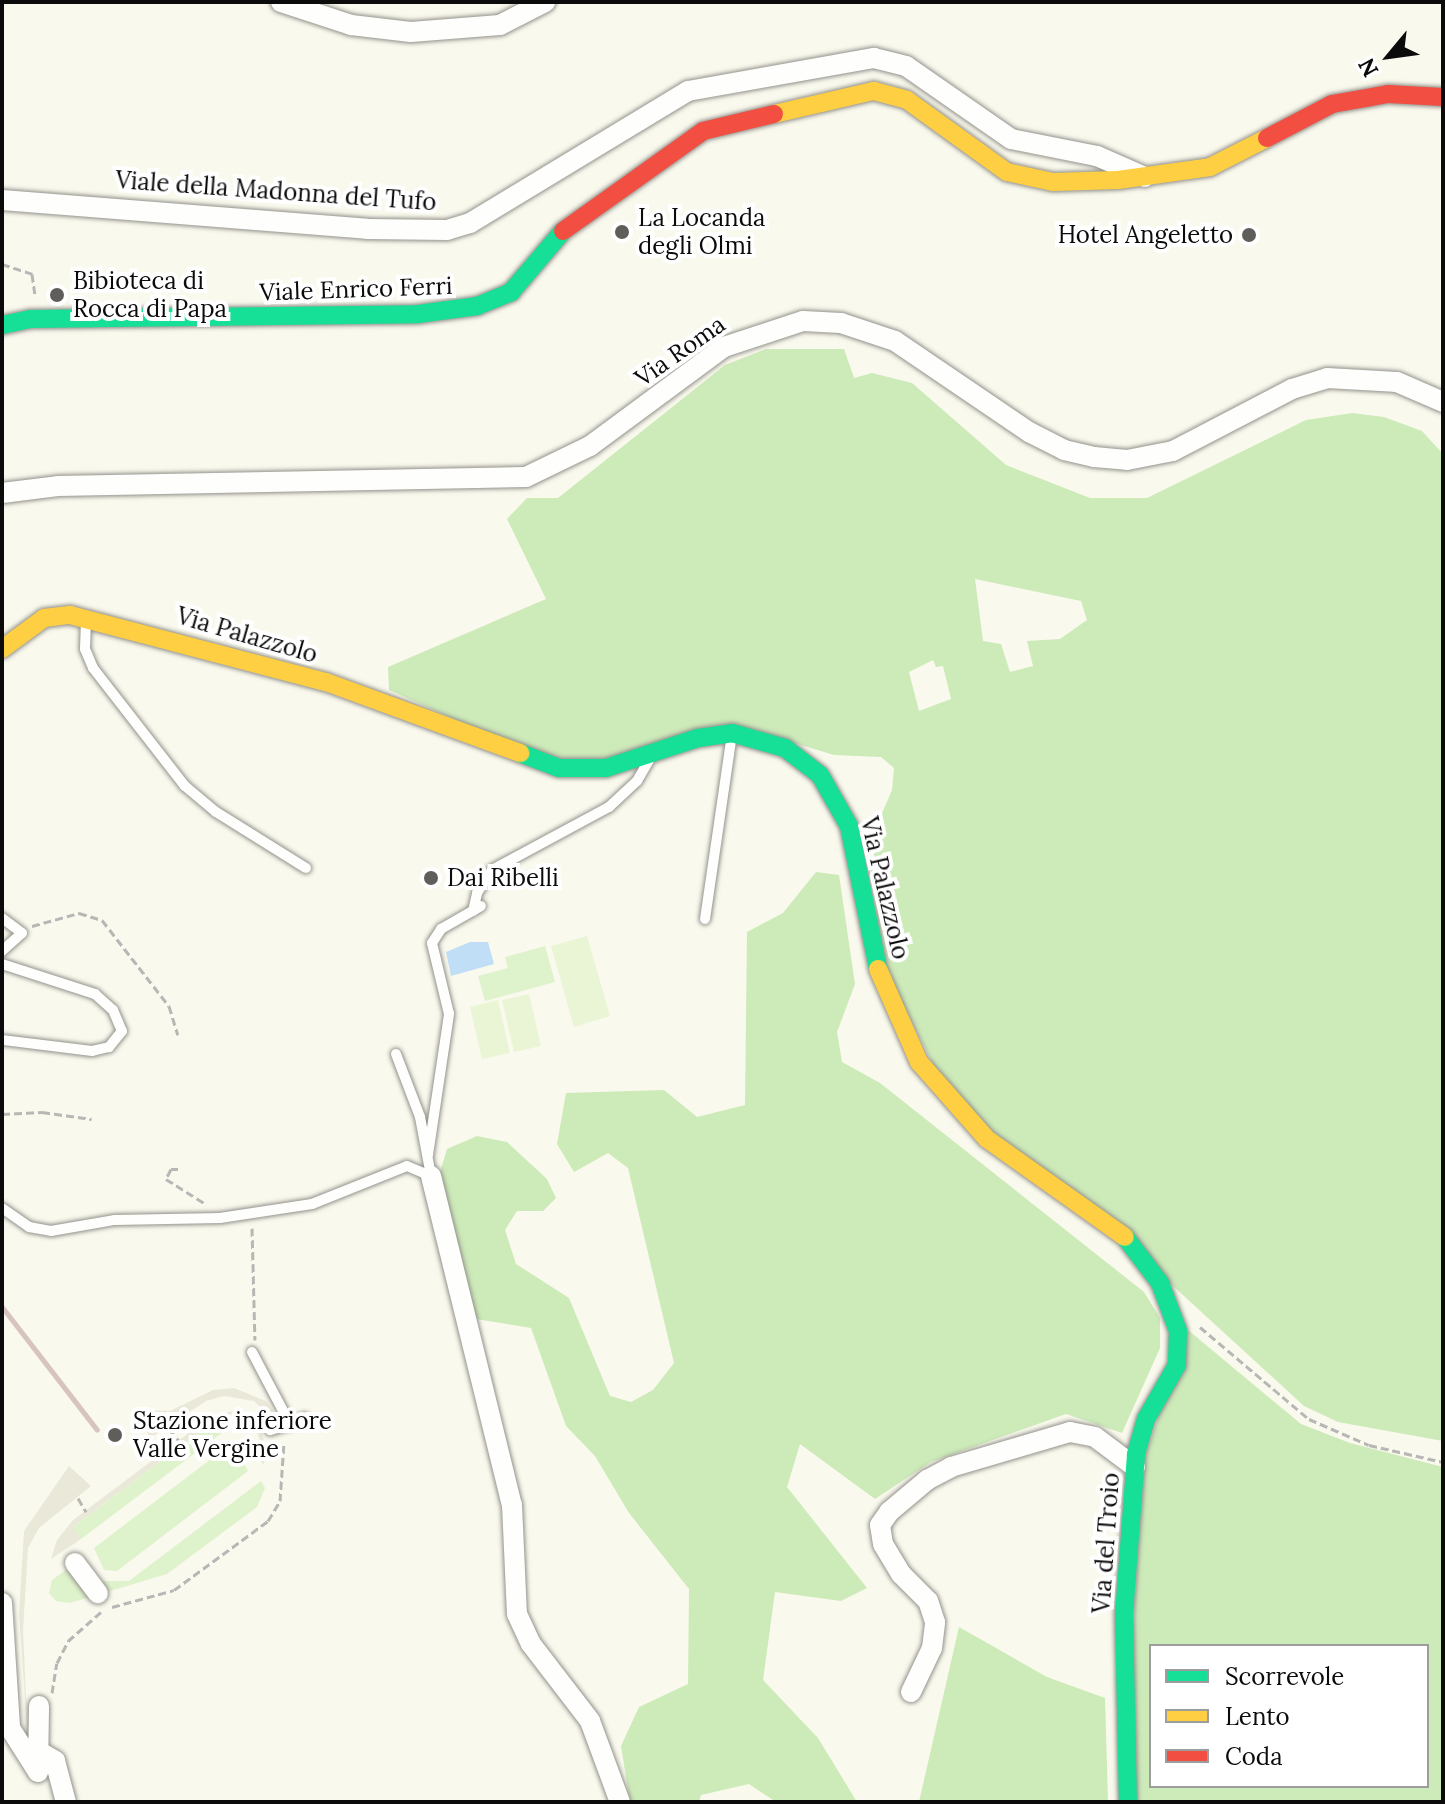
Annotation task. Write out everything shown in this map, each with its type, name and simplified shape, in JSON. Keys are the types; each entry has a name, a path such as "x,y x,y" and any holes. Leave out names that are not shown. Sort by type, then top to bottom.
{"street":[{"path":"281,2 351,25 411,32 490,27 512,22 545,2"},
{"name":"Viale della Madonna del Tufo","path":"2,200 367,229 447,230 470,223 688,91 874,58 906,66 1011,139 1097,156 1145,177"},
{"name":"Viale Enrico Ferri","path":"2,325 37,319 418,314 477,306 511,292 561,232 703,131 874,91 907,100 999,168 1023,179 1145,177 1224,162 1305,115 1342,101 1388,94 1443,97"},
{"name":"Via Roma","path":"2,493 58,486 526,477 590,446 724,347 803,321 841,323 895,341 1029,432 1064,450 1094,457 1127,460 1173,451 1292,389 1327,378 1397,382 1443,402"},
{"name":"Via Palazzolo","path":"2,649 50,615 86,618 309,677 559,768 606,768 732,733 773,742 798,755 838,801 851,834 879,974 903,1031 932,1081 1001,1151 1124,1234 1145,1257 1168,1300"},
{"path":"429,1165 512,1505 517,1614 531,1644 590,1721 620,1802"},
{"name":"Via del Troio","path":"1128,1802 1124,1615 1135,1467 1142,1427 1179,1359 1180,1337 1168,1300"},
{"path":"911,1692 932,1648 935,1622 928,1601 886,1551 879,1531 889,1512 951,1467 1070,1432 1095,1437 1135,1467"},
{"path":"75,1563 98,1593"},
{"path":"2,1603 10,1728 38,1772 45,1705"},
{"path":"38,1751 55,1761 66,1802"}],"lane":[{"path":"86,618 85,649 93,668 185,786 205,805 306,868"},
{"path":"705,919 732,733"},
{"path":"429,1165 449,1014 432,943 441,929 477,909 477,893 492,870 609,807 637,781 652,753"},
{"path":"2,918 21,929 21,936 2,951"},
{"path":"2,964 89,990 108,1004 122,1025 115,1042 100,1050 2,1040"},
{"path":"396,1054 429,1165"},
{"path":"2,1208 29,1227 51,1231 115,1220 233,1216 312,1204 407,1166 429,1165"},
{"path":"254,1356 280,1427 305,1418"}],"path":[{"path":"2,264 32,274 37,319"},
{"path":"21,929 79,913 97,917 169,1006 178,1035"},
{"path":"2,1114 42,1112 92,1119"},
{"path":"178,1169 165,1174 170,1184 233,1216"},
{"path":"251,1213 254,1356"},
{"path":"1168,1300 1309,1419 1369,1445 1443,1462"},
{"path":"45,1705 57,1663 83,1624 113,1607 174,1590 273,1516 281,1492 280,1427"},
{"path":"169,1429 179,1441"},
{"path":"78,1498 86,1512"}],"green space":[{"path":"766,349 844,349 854,378 872,373 912,383 1006,465 1090,498 1147,498 1306,420 1352,413 1384,417 1422,431 1443,454 1443,1441 1338,1422 1304,1406 1172,1285 988,1132 945,1088 883,964 868,846 892,790 894,768 881,757 834,755 755,731 584,763 540,757 389,690 388,667 546,599 507,519 527,498 558,498 725,365","holes":["975,579 1081,601 1087,620 1060,639 1027,641 1033,666 1010,672 1001,644 983,641","933,660 936,667 943,666 951,699 919,711 909,672"]},
{"path":"816,872 839,875 855,984 837,1032 842,1062 880,1083 1144,1292 1160,1318 1160,1348 1122,1433 1066,1414 931,1462 875,1499 800,1444 787,1487 867,1588 841,1601 775,1592 763,1680 818,1738 857,1802 776,1802 749,1784 701,1795 699,1802 630,1802 621,1746 639,1707 688,1684 689,1589 629,1513 595,1456 566,1426 531,1328 476,1319 438,1179 447,1149 477,1136 507,1142 547,1179 556,1198 543,1211 517,1211 505,1230 516,1264 569,1298 610,1396 631,1402 653,1390 674,1363 628,1168 608,1153 574,1172 557,1144 566,1093 664,1090 697,1117 745,1105 747,932 783,913"},
{"path":"587,936 610,1016 574,1027 551,946"},
{"path":"545,946 555,982 485,1001 478,976 508,968 505,957"},
{"path":"529,994 541,1046 514,1052 502,1000"},
{"path":"498,1000 510,1053 482,1059 470,1007"},
{"path":"1188,1330 1301,1424 1350,1443 1443,1467 1443,1802 1134,1802 1131,1657 1145,1457"},
{"path":"214,1421 223,1432 81,1539 72,1528"},
{"path":"228,1446 236,1449 248,1471 117,1571 104,1570 94,1548"},
{"path":"261,1481 265,1488 257,1507 167,1574 70,1603 56,1601 49,1593 52,1580 79,1560 100,1581 129,1581"},
{"path":"959,1627 1047,1677 1105,1698 1108,1802 919,1802"}],"shaded area":[{"path":"234,1388 266,1401 280,1420 276,1423 254,1401 224,1396 206,1401 150,1438 137,1410 170,1411 213,1390"},
{"path":"233,1411 249,1418 261,1429 265,1444 264,1465 253,1451 263,1448 254,1425 236,1414 218,1416 227,1429 223,1432 214,1421 73,1527 81,1539 51,1559 57,1540 73,1520 210,1417"},
{"path":"69,1466 91,1486 39,1528 28,1548 23,1630 28,1740 19,1614 24,1531"}],"water":[{"path":"470,942 488,942 494,964 451,976 446,952"}],"railway":[{"path":"2,1307 97,1430"}],"traffic: fast":[{"path":"2,325 30,319 418,314 477,306 511,292 563,231"},
{"path":"520,753 559,768 606,768 698,738 732,733 785,748 820,775 849,826 878,969"},
{"path":"1125,1237 1160,1283 1178,1331 1177,1365 1146,1419 1136,1455 1124,1615 1128,1802"}],"traffic: slow":[{"path":"774,114 874,91 907,100 1007,172 1053,182 1118,180 1210,167 1267,138"},
{"path":"2,649 44,618 70,615 326,682 520,753"},
{"path":"878,969 919,1062 987,1139 1125,1237"}],"traffic: jam":[{"path":"1267,138 1332,104 1388,94 1443,97"},
{"path":"563,231 703,131 774,114"}],"place":[{"name":"La Locanda degli Olmi","path":"622,232"},
{"name":"Hotel Angeletto","path":"1249,235"},
{"name":"Bibioteca di Rocca di Papa","path":"57,295"},
{"name":"Dai Ribelli","path":"431,878"},
{"name":"Stazione inferiore Valle Vergine","path":"115,1435"}]}
